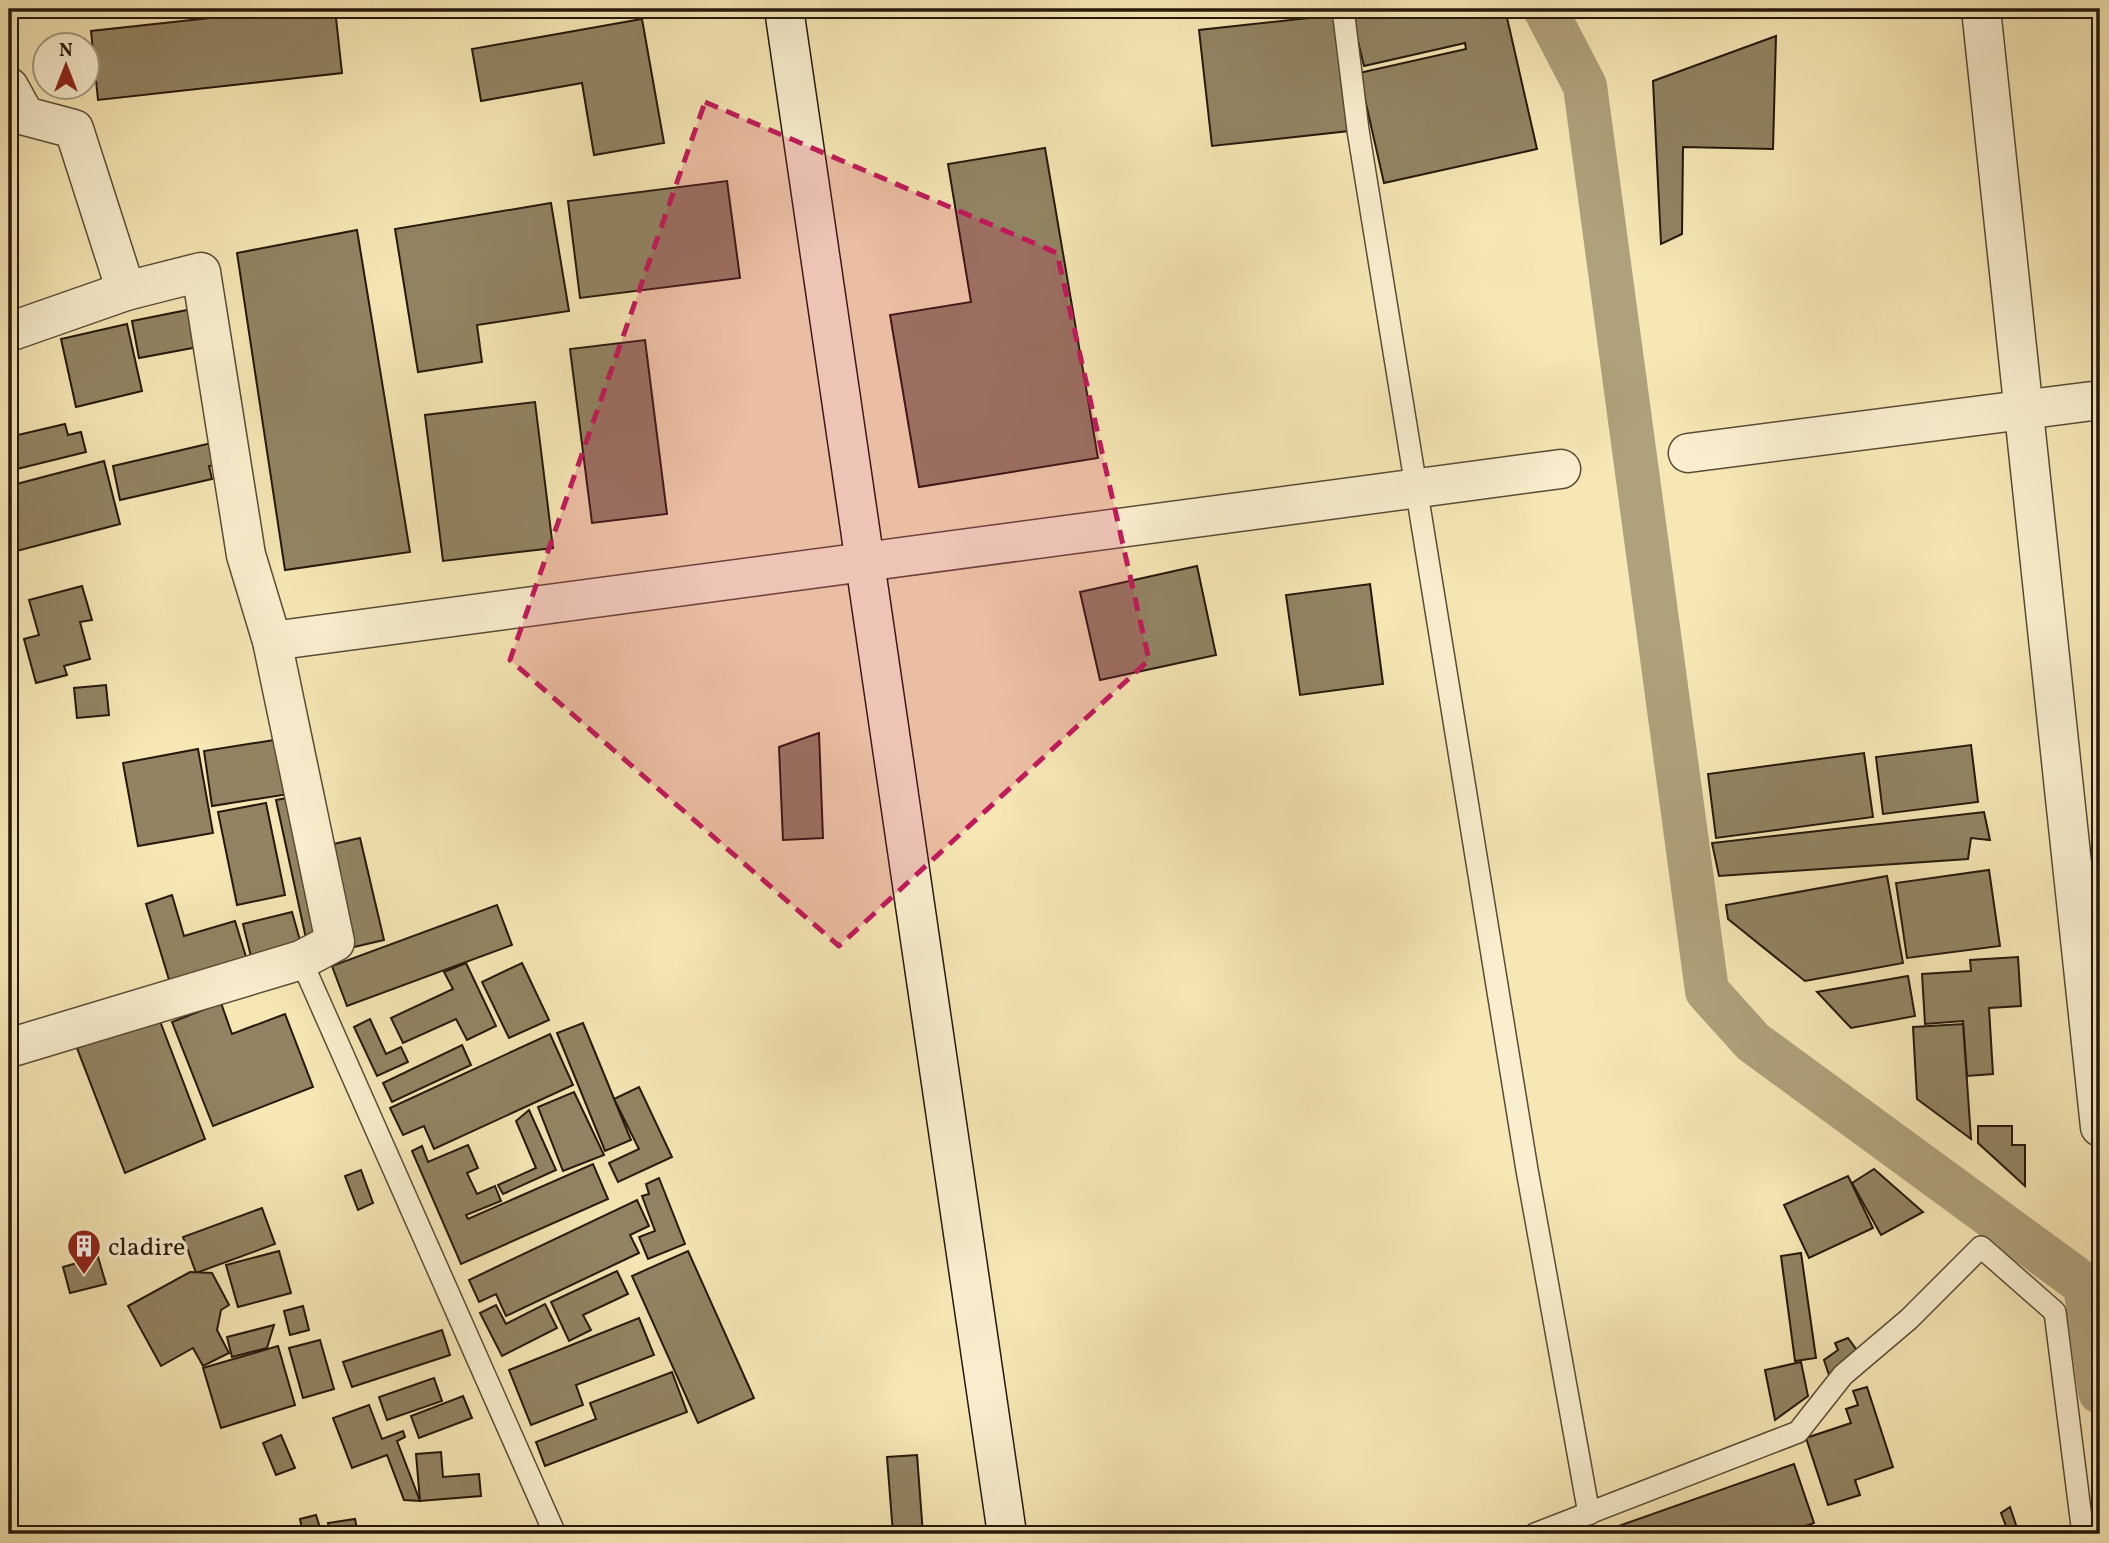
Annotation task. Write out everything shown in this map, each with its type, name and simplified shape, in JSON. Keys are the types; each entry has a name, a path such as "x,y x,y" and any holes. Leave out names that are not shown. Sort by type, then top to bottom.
{"street":[{"path":"784,9 1007,1534"},
{"path":"1981,9 2100,1128"},
{"path":"9,87 25,116 75,129 126,291"},
{"path":"9,332 126,291 201,272 246,555 272,641 335,942 301,960 9,1048"},
{"path":"1689,453 2100,400"},
{"path":"272,641 1561,469"}],"lane":[{"path":"1343,9 1358,130 1527,1170 1589,1514"},
{"path":"301,960 555,1534"},
{"path":"1535,1534 1798,1432 1843,1375 1909,1319 1981,1247 2055,1312 2083,1534"}],"highlighted area":[{"path":"705,102 1057,253 1149,660 839,946 510,660"}],"building":[{"path":"293,9 335,9 342,73 102,100 102,32 91,31"},
{"path":"1350,9 1505,9 1537,149 1384,183 1359,73 1466,49 1465,43 1364,66"},
{"path":"1345,14 1358,130 1212,146 1199,30"},
{"path":"642,19 664,143 594,155 582,83 481,101 472,49"},
{"path":"1776,36 1773,149 1683,147 1682,234 1661,244 1653,81"},
{"path":"1045,148 1098,458 919,487 890,315 971,302 948,164"},
{"path":"727,181 740,278 580,298 568,201"},
{"path":"551,203 569,311 477,325 482,362 418,372 395,229"},
{"path":"357,230 410,552 285,570 237,253"},
{"path":"202,307 209,345 139,358 132,321"},
{"path":"127,324 142,391 76,407 61,339"},
{"path":"645,340 667,514 592,523 570,349"},
{"path":"535,402 553,548 443,561 425,415"},
{"path":"65,424 68,435 81,432 86,452 9,471 9,437"},
{"path":"216,442 221,464 209,466 212,479 120,500 113,466"},
{"path":"104,461 120,524 9,553 9,508 15,507 9,486"},
{"path":"1197,566 1216,655 1100,680 1080,592"},
{"path":"1370,584 1383,684 1300,695 1286,595"},
{"path":"82,586 92,620 80,622 90,659 64,666 67,675 36,683 24,639 39,635 29,600"},
{"path":"106,685 109,715 77,718 74,688"},
{"path":"819,733 823,838 783,840 779,747"},
{"path":"287,738 295,793 212,806 204,751"},
{"path":"1971,745 1978,802 1883,814 1876,757"},
{"path":"198,749 213,833 138,846 123,763"},
{"path":"1864,753 1873,817 1716,838 1708,774"},
{"path":"297,796 327,939 307,943 276,800"},
{"path":"266,803 285,895 237,905 218,812"},
{"path":"1984,812 1990,840 1971,838 1968,859 1719,876 1712,843"},
{"path":"360,838 384,940 354,947 329,845"},
{"path":"1989,870 2000,946 1907,958 1896,883"},
{"path":"1887,876 1903,963 1805,981 1728,919 1726,905"},
{"path":"172,895 184,936 235,921 247,960 170,983 146,904"},
{"path":"497,905 512,945 347,1006 332,966"},
{"path":"292,912 303,951 253,965 243,924"},
{"path":"2018,957 2021,1006 1989,1008 1993,1074 1967,1076 1963,1021 1925,1024 1922,974 1971,971 1970,960"},
{"path":"466,963 496,1026 467,1040 456,1019 403,1043 391,1018 453,989 444,972"},
{"path":"522,963 549,1020 509,1038 482,982"},
{"path":"1908,976 1915,1016 1851,1028 1817,992"},
{"path":"221,1003 232,1034 285,1014 313,1087 213,1126 172,1022"},
{"path":"158,1016 205,1139 125,1173 77,1048"},
{"path":"370,1019 386,1054 401,1047 408,1062 377,1076 354,1027"},
{"path":"583,1023 631,1140 605,1151 557,1033"},
{"path":"1963,1024 1971,1139 1917,1099 1913,1027"},
{"path":"550,1034 573,1085 434,1149 424,1126 403,1135 390,1108"},
{"path":"462,1045 471,1065 392,1102 383,1083"},
{"path":"639,1087 672,1157 618,1182 609,1163 639,1149 614,1099"},
{"path":"574,1092 604,1155 563,1171 538,1107"},
{"path":"529,1110 556,1170 503,1194 498,1185 536,1168 516,1121"},
{"path":"1978,1126 2012,1126 2012,1145 2025,1145 2025,1186 1978,1143"},
{"path":"468,1145 478,1168 467,1173 477,1194 495,1186 501,1201 466,1215 468,1219 593,1164 608,1199 461,1264 412,1151 422,1146 428,1162"},
{"path":"1874,1169 1923,1212 1881,1235 1852,1183"},
{"path":"361,1170 373,1203 358,1210 345,1176"},
{"path":"1848,1176 1873,1228 1809,1258 1784,1205"},
{"path":"659,1178 685,1244 648,1259 639,1237 655,1231 642,1196 649,1194 646,1184"},
{"path":"637,1200 649,1226 630,1235 639,1253 506,1316 496,1294 479,1302 469,1280"},
{"path":"262,1208 275,1244 196,1273 183,1237"},
{"path":"279,1251 291,1293 238,1307 226,1265"},
{"path":"688,1251 754,1398 698,1423 632,1276"},
{"path":"1801,1253 1816,1358 1795,1361 1781,1256"},
{"name":"cladire","path":"98,1257 106,1284 70,1293 63,1267"},
{"path":"617,1271 628,1294 583,1315 591,1330 569,1341 551,1302"},
{"path":"190,1272 212,1273 229,1305 221,1310 217,1330 229,1353 203,1366 193,1348 161,1366 128,1306"},
{"path":"545,1304 557,1328 502,1356 480,1313 496,1305 506,1324"},
{"path":"303,1306 309,1330 290,1335 284,1311"},
{"path":"639,1318 654,1355 576,1385 583,1405 531,1425 509,1370"},
{"path":"274,1325 267,1348 232,1357 227,1337"},
{"path":"442,1330 450,1355 352,1387 343,1362"},
{"path":"1848,1338 1859,1353 1829,1375 1824,1360 1838,1350 1835,1343"},
{"path":"320,1340 334,1389 303,1398 289,1348"},
{"path":"278,1346 295,1405 221,1428 203,1368"},
{"path":"1801,1362 1808,1396 1775,1420 1765,1370"},
{"path":"672,1372 687,1412 545,1466 536,1442 596,1419 590,1403"},
{"path":"434,1378 442,1401 387,1420 379,1397"},
{"path":"1867,1387 1893,1467 1855,1480 1860,1495 1828,1505 1806,1438 1851,1423 1846,1409 1858,1405 1853,1391"},
{"path":"463,1396 472,1418 419,1438 411,1416"},
{"path":"369,1405 382,1439 403,1431 405,1437 397,1441 420,1501 404,1500 387,1455 352,1468 333,1418"},
{"path":"281,1435 295,1468 276,1475 263,1443"},
{"path":"441,1452 443,1477 479,1474 481,1496 420,1501 416,1454"},
{"path":"917,1455 923,1534 893,1534 887,1457"},
{"path":"1794,1464 1814,1523 1783,1534 1596,1534"},
{"path":"2010,1507 2019,1534 2009,1534 2001,1513"},
{"path":"316,1515 322,1534 303,1534 300,1519"},
{"path":"355,1519 358,1534 330,1534 328,1523"}],"waterway":[{"path":"1545,9 1585,86 1707,991 1753,1042 2085,1285 2100,1392"}],"place":[{"name":"cladire","path":"84,1276"}]}
